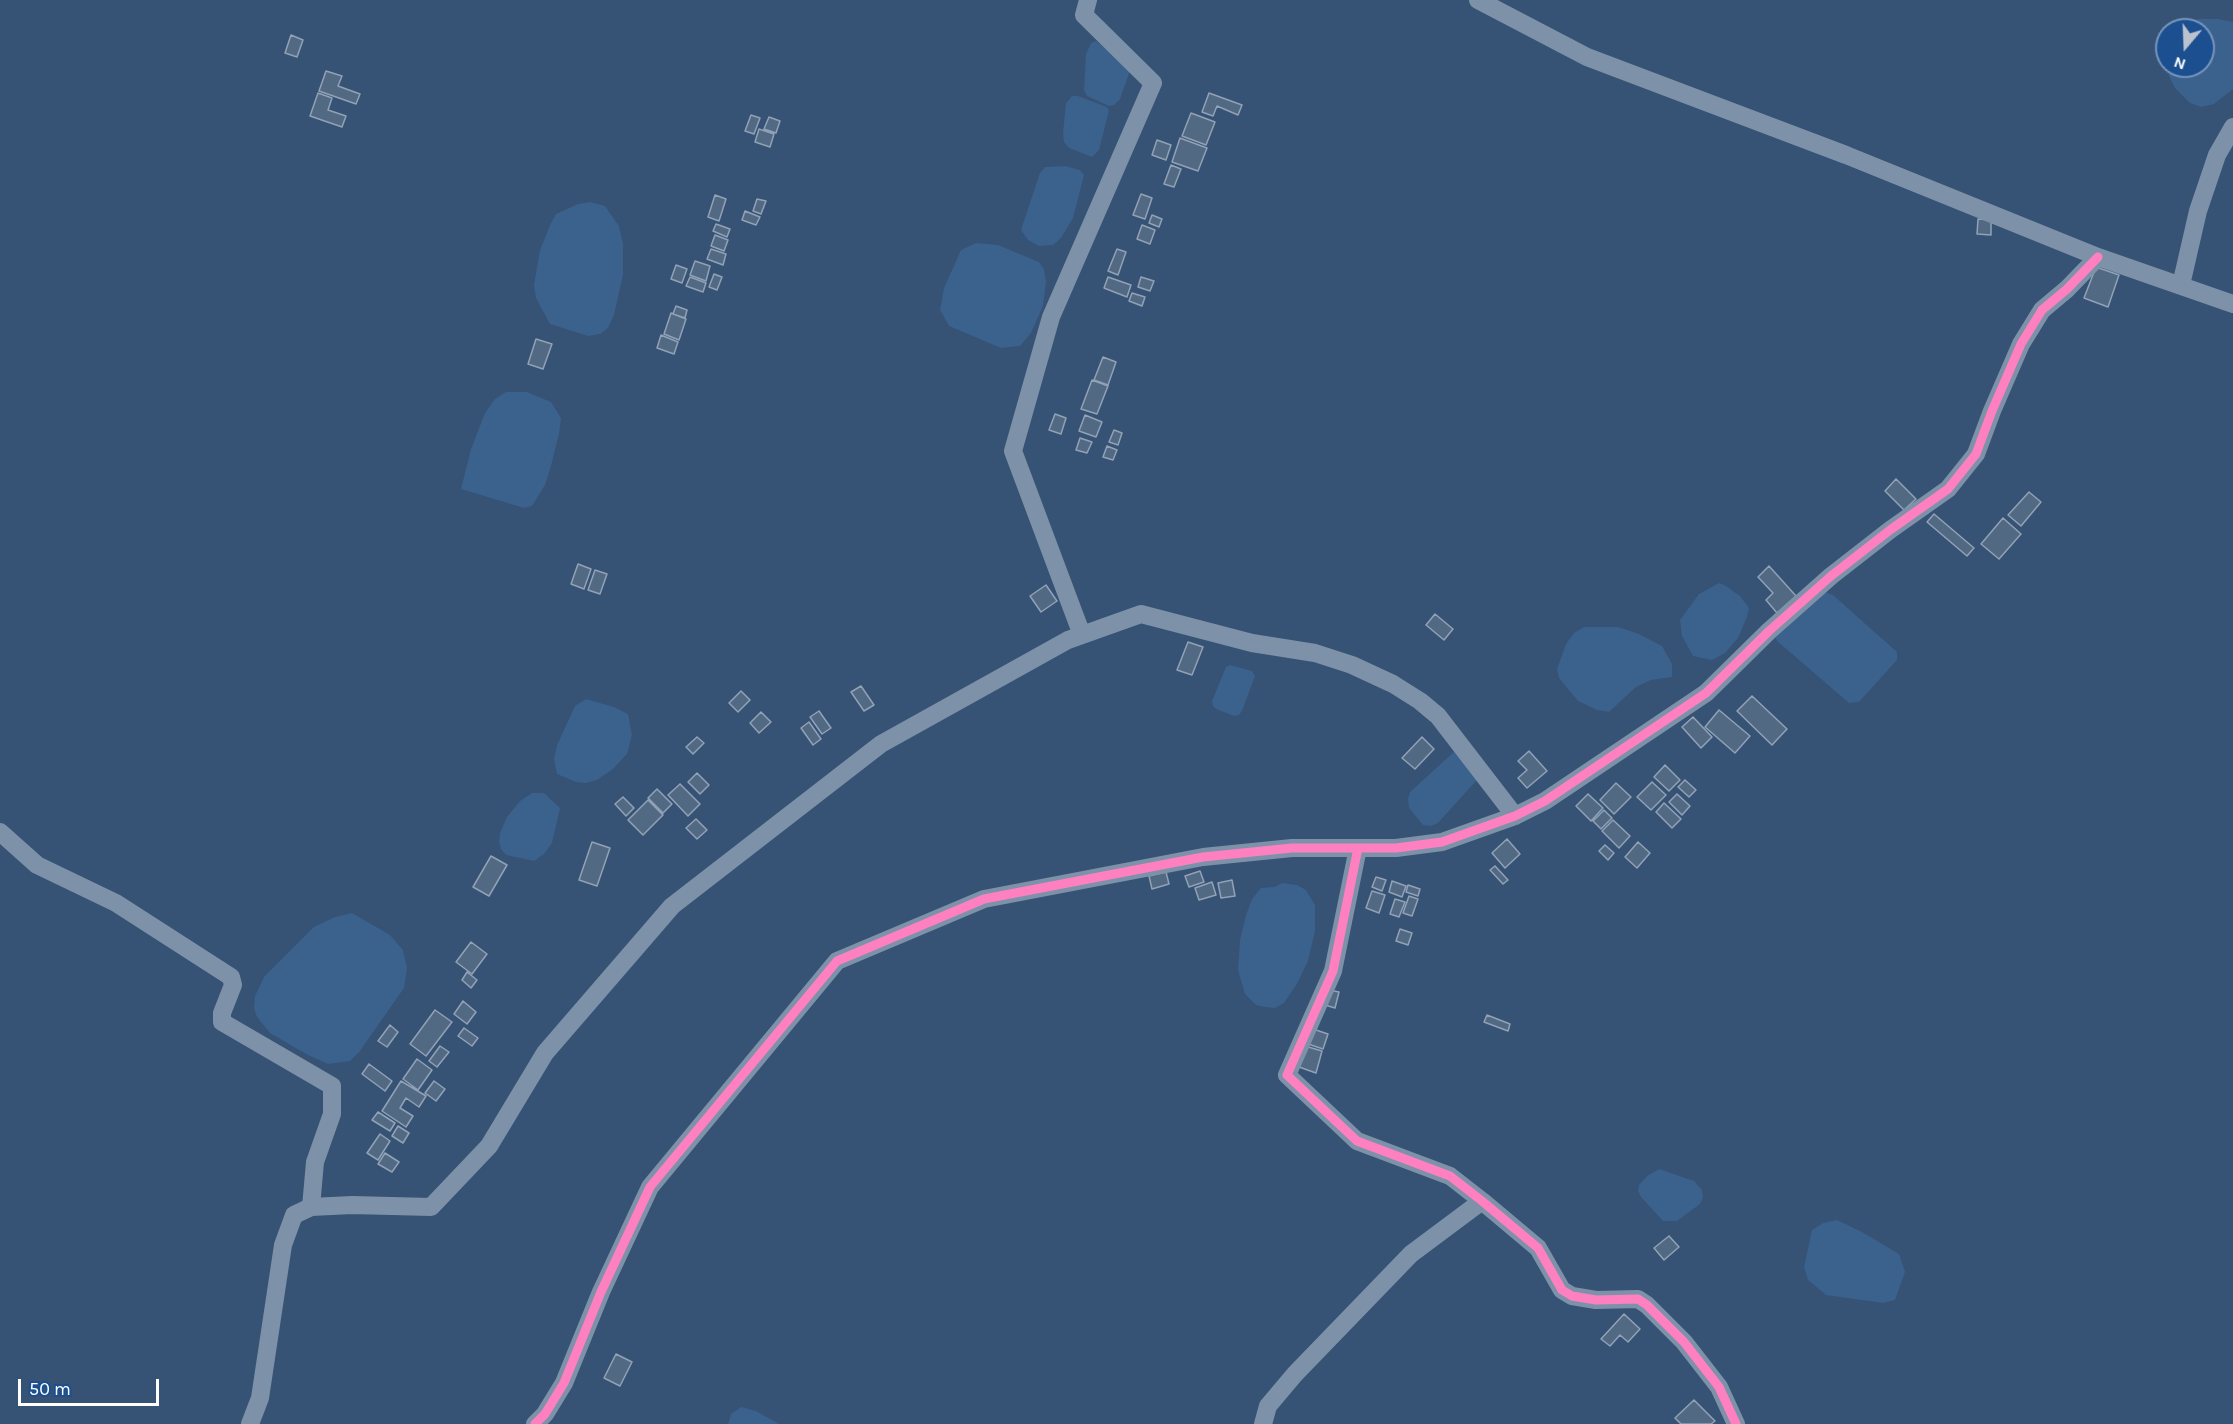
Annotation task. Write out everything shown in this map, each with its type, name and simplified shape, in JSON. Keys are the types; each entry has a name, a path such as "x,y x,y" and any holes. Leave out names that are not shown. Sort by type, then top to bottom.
{"street":[{"path":"1082,635 1013,451 1050,317 1153,83 1084,15 1088,0"},
{"path":"1479,0 1587,57 1846,155 2098,257 2233,304"},
{"path":"2181,285 2198,211 2217,155 2233,127"},
{"path":"535,1424 545,1414 564,1383 601,1292 650,1187 837,961 984,899 1203,857 1292,848 1396,848 1442,842 1515,816 1545,801 1706,693 1769,631 1832,576 1890,530 1948,489 1976,454 2021,344 2042,310 2067,289 2098,257"},
{"path":"250,1424 260,1398 283,1245 294,1215 311,1207 352,1205 431,1207 489,1146 545,1053 672,906 881,744 1068,640 1141,614 1252,642 1315,653 1352,665 1393,684 1420,700 1438,716 1515,816"},
{"path":"0,832 37,865 116,903 231,977 233,985 222,1013 222,1023 332,1086 332,1114 315,1162 311,1207"},
{"path":"1358,848 1333,971 1287,1075 1357,1141 1450,1176 1482,1201 1538,1248 1562,1290 1572,1296 1596,1300 1638,1299 1647,1305 1684,1342 1719,1387 1736,1424"},
{"path":"1263,1424 1268,1406 1295,1374 1404,1262 1482,1201"}],"water":[{"path":"2215,19 2233,22 2233,89 2214,104 2201,107 2190,103 2175,88 2170,78 2215,78"},
{"path":"1096,41 1131,68 1120,99 1114,105 1109,106 1087,96 1084,90 1086,54 1091,43"},
{"path":"1072,96 1107,107 1109,111 1099,150 1092,157 1069,148 1064,142 1066,103"},
{"path":"1065,166 1080,170 1084,175 1073,218 1061,238 1053,245 1039,246 1028,240 1021,230 1040,173 1045,167"},
{"path":"590,202 605,206 619,226 623,244 623,275 614,315 608,328 600,334 588,336 550,324 536,298 534,285 540,250 556,214 578,204"},
{"path":"976,243 998,245 1039,262 1044,269 1046,282 1043,306 1031,333 1020,346 1001,348 949,326 940,310 944,288 961,250"},
{"path":"506,392 527,392 551,402 561,418 545,485 532,506 524,508 461,489 471,449 485,413 495,399"},
{"path":"1719,583 1740,596 1749,608 1747,617 1738,638 1725,653 1712,660 1693,656 1682,636 1680,620 1699,594"},
{"path":"1821,591 1833,595 1897,652 1897,660 1859,702 1849,703 1777,641 1775,636"},
{"path":"1584,627 1618,627 1639,634 1662,646 1672,664 1672,677 1651,680 1636,687 1609,712 1597,710 1578,701 1559,678 1557,669 1566,644 1574,633"},
{"path":"1230,665 1252,671 1255,676 1242,711 1239,715 1234,716 1216,709 1212,701 1226,667"},
{"path":"586,699 614,707 628,714 632,735 627,754 613,769 597,780 586,783 576,782 557,774 554,759 557,745 575,706"},
{"path":"1456,750 1476,776 1476,781 1438,823 1431,826 1423,825 1409,808 1410,792"},
{"path":"532,793 544,793 560,808 552,843 544,854 534,861 506,855 499,842 507,817 520,801"},
{"path":"1283,883 1297,885 1306,890 1315,905 1315,931 1308,961 1297,984 1284,1003 1275,1008 1265,1007 1256,1005 1245,994 1238,970 1240,940 1252,899 1261,888 1274,887"},
{"path":"352,913 390,935 403,950 407,968 404,988 360,1051 350,1061 328,1064 270,1033 257,1017 254,1008 255,996 264,977 314,927 335,917"},
{"path":"1659,1169 1694,1181 1702,1190 1703,1197 1700,1204 1677,1221 1663,1221 1638,1191 1639,1185 1647,1176"},
{"path":"1837,1220 1899,1254 1905,1272 1895,1300 1883,1303 1826,1295 1808,1280 1804,1267 1812,1230 1823,1223"},
{"path":"741,1407 756,1411 779,1424 728,1424 731,1414"}],"building":[{"path":"291,35 303,40 297,57 285,53"},
{"path":"326,71 342,76 338,86 360,94 356,104 319,91"},
{"path":"318,93 332,98 328,110 346,116 342,127 310,116"},
{"path":"1209,93 1242,105 1238,115 1217,106 1213,116 1202,112"},
{"path":"1191,113 1215,122 1206,145 1182,136"},
{"path":"751,115 760,118 754,134 745,131"},
{"path":"769,117 780,121 776,133 764,129"},
{"path":"759,129 774,134 770,147 755,142"},
{"path":"1180,138 1207,148 1198,171 1172,162"},
{"path":"1157,140 1171,145 1166,160 1152,155"},
{"path":"1171,165 1181,169 1174,187 1164,184"},
{"path":"1141,194 1152,198 1145,219 1133,215"},
{"path":"715,195 726,199 719,221 708,217"},
{"path":"757,199 766,201 761,214 753,211"},
{"path":"745,211 760,217 756,225 742,220"},
{"path":"1152,215 1162,219 1159,227 1149,223"},
{"path":"1978,219 1991,220 1991,235 1977,234"},
{"path":"716,224 730,229 727,237 713,231"},
{"path":"1142,225 1155,230 1150,244 1137,239"},
{"path":"715,235 728,240 724,251 711,246"},
{"path":"711,249 726,254 723,265 707,259"},
{"path":"1117,249 1126,252 1118,275 1108,271"},
{"path":"695,261 710,266 706,281 690,275"},
{"path":"676,265 687,269 682,283 671,279"},
{"path":"2096,267 2119,275 2108,307 2084,298"},
{"path":"714,274 722,277 717,290 709,287"},
{"path":"690,277 706,283 703,292 686,286"},
{"path":"1108,277 1131,285 1127,297 1104,288"},
{"path":"1141,277 1154,281 1150,291 1138,287"},
{"path":"1132,293 1145,297 1142,306 1129,301"},
{"path":"676,306 687,310 685,318 673,314"},
{"path":"671,313 686,319 679,340 664,334"},
{"path":"661,335 678,342 674,354 657,348"},
{"path":"536,339 552,344 543,369 528,364"},
{"path":"1103,357 1116,362 1108,385 1094,380"},
{"path":"1092,380 1108,386 1097,414 1081,409"},
{"path":"1055,414 1066,418 1061,434 1049,430"},
{"path":"1085,415 1102,422 1096,437 1079,431"},
{"path":"1114,430 1122,433 1118,445 1109,442"},
{"path":"1080,438 1092,442 1087,453 1076,450"},
{"path":"1107,446 1117,450 1113,460 1103,457"},
{"path":"1896,479 1916,499 1904,510 1885,491"},
{"path":"2029,492 2041,502 2021,526 2008,515"},
{"path":"1934,514 1974,548 1967,556 1927,522"},
{"path":"2003,518 2021,534 1999,559 1981,544"},
{"path":"578,564 591,569 584,589 571,584"},
{"path":"1769,566 1796,596 1777,613 1766,600 1773,593 1758,577"},
{"path":"595,570 607,574 600,594 588,590"},
{"path":"1046,585 1057,601 1041,612 1030,596"},
{"path":"1435,614 1453,629 1444,640 1426,625"},
{"path":"1188,642 1203,647 1192,675 1177,670"},
{"path":"861,686 874,705 864,711 851,692"},
{"path":"741,691 750,700 738,712 729,703"},
{"path":"1752,696 1787,729 1772,745 1737,711"},
{"path":"1719,710 1750,736 1735,753 1705,727"},
{"path":"819,711 831,728 822,734 810,717"},
{"path":"761,712 771,722 759,733 750,723"},
{"path":"1693,717 1712,737 1701,748 1682,727"},
{"path":"809,722 821,739 813,745 801,728"},
{"path":"697,737 704,743 693,754 686,747"},
{"path":"1422,737 1434,749 1415,769 1402,758"},
{"path":"1529,751 1547,771 1527,788 1518,778 1527,770 1518,761"},
{"path":"1665,765 1680,780 1669,791 1654,777"},
{"path":"697,773 709,785 700,794 688,782"},
{"path":"1685,780 1696,790 1689,797 1678,787"},
{"path":"1652,782 1666,795 1651,810 1637,797"},
{"path":"1616,783 1631,797 1614,814 1600,800"},
{"path":"680,784 700,804 688,816 668,795"},
{"path":"657,789 672,804 663,813 648,798"},
{"path":"1588,794 1603,808 1591,821 1576,806"},
{"path":"1677,794 1690,806 1682,815 1669,802"},
{"path":"623,797 634,808 626,816 615,804"},
{"path":"648,800 663,815 643,835 628,820"},
{"path":"1664,803 1681,819 1672,828 1656,812"},
{"path":"1604,810 1612,818 1601,829 1593,821"},
{"path":"696,819 707,830 697,839 686,828"},
{"path":"1613,820 1630,836 1619,848 1602,831"},
{"path":"1507,839 1520,854 1505,868 1492,853"},
{"path":"592,842 610,848 597,886 579,880"},
{"path":"1638,842 1650,853 1637,868 1625,857"},
{"path":"1605,845 1614,853 1608,860 1599,851"},
{"path":"491,856 507,865 489,896 473,887"},
{"path":"1495,866 1508,880 1503,884 1490,870"},
{"path":"1200,871 1204,882 1189,887 1185,876"},
{"path":"1166,872 1169,884 1152,889 1149,876"},
{"path":"1376,877 1386,880 1382,891 1372,887"},
{"path":"1232,880 1235,896 1221,898 1218,883"},
{"path":"1392,881 1406,886 1402,897 1389,892"},
{"path":"1212,882 1216,895 1199,900 1195,888"},
{"path":"1408,885 1420,889 1418,896 1406,892"},
{"path":"1372,891 1385,895 1379,913 1366,908"},
{"path":"1409,896 1418,899 1412,916 1403,913"},
{"path":"1395,899 1405,902 1399,917 1390,914"},
{"path":"1400,929 1412,933 1408,945 1396,941"},
{"path":"471,942 487,954 472,974 456,962"},
{"path":"467,972 477,980 471,988 462,980"},
{"path":"1329,990 1339,992 1335,1008 1325,1005"},
{"path":"463,1001 476,1012 467,1024 454,1014"},
{"path":"435,1010 452,1022 426,1056 410,1044"},
{"path":"1487,1015 1510,1024 1508,1031 1484,1022"},
{"path":"390,1025 398,1032 387,1047 378,1041"},
{"path":"464,1028 478,1038 472,1046 458,1036"},
{"path":"1313,1029 1328,1034 1323,1049 1308,1044"},
{"path":"440,1046 449,1052 437,1067 429,1061"},
{"path":"1305,1046 1322,1051 1316,1073 1299,1067"},
{"path":"417,1059 432,1070 418,1090 403,1079"},
{"path":"369,1064 392,1081 385,1091 362,1074"},
{"path":"401,1081 426,1096 419,1107 406,1098 400,1108 413,1116 406,1127 382,1111"},
{"path":"434,1081 445,1089 436,1101 425,1093"},
{"path":"378,1112 395,1123 390,1131 372,1120"},
{"path":"398,1126 409,1133 403,1143 392,1136"},
{"path":"380,1134 390,1141 378,1160 367,1153"},
{"path":"385,1153 399,1162 392,1172 378,1164"},
{"path":"1669,1236 1679,1247 1664,1260 1654,1248"},
{"path":"1624,1314 1640,1329 1628,1342 1620,1335 1610,1346 1601,1339"},
{"path":"616,1354 632,1362 620,1386 604,1378"},
{"path":"1694,1400 1715,1421 1711,1424 1681,1424 1675,1418"}],"cycle path":[{"path":"535,1424 545,1414 564,1383 601,1292 650,1187 837,961 984,899 1203,857 1292,848 1396,848 1442,842 1515,816 1545,801 1706,693 1769,631 1831,576 1948,489 1976,454 2021,344 2042,310 2067,289 2098,257"},
{"path":"1358,848 1333,971 1287,1075 1357,1141 1450,1176 1482,1201 1538,1248 1562,1290 1572,1296 1596,1300 1638,1299 1647,1305 1684,1342 1719,1387 1736,1424"}]}
